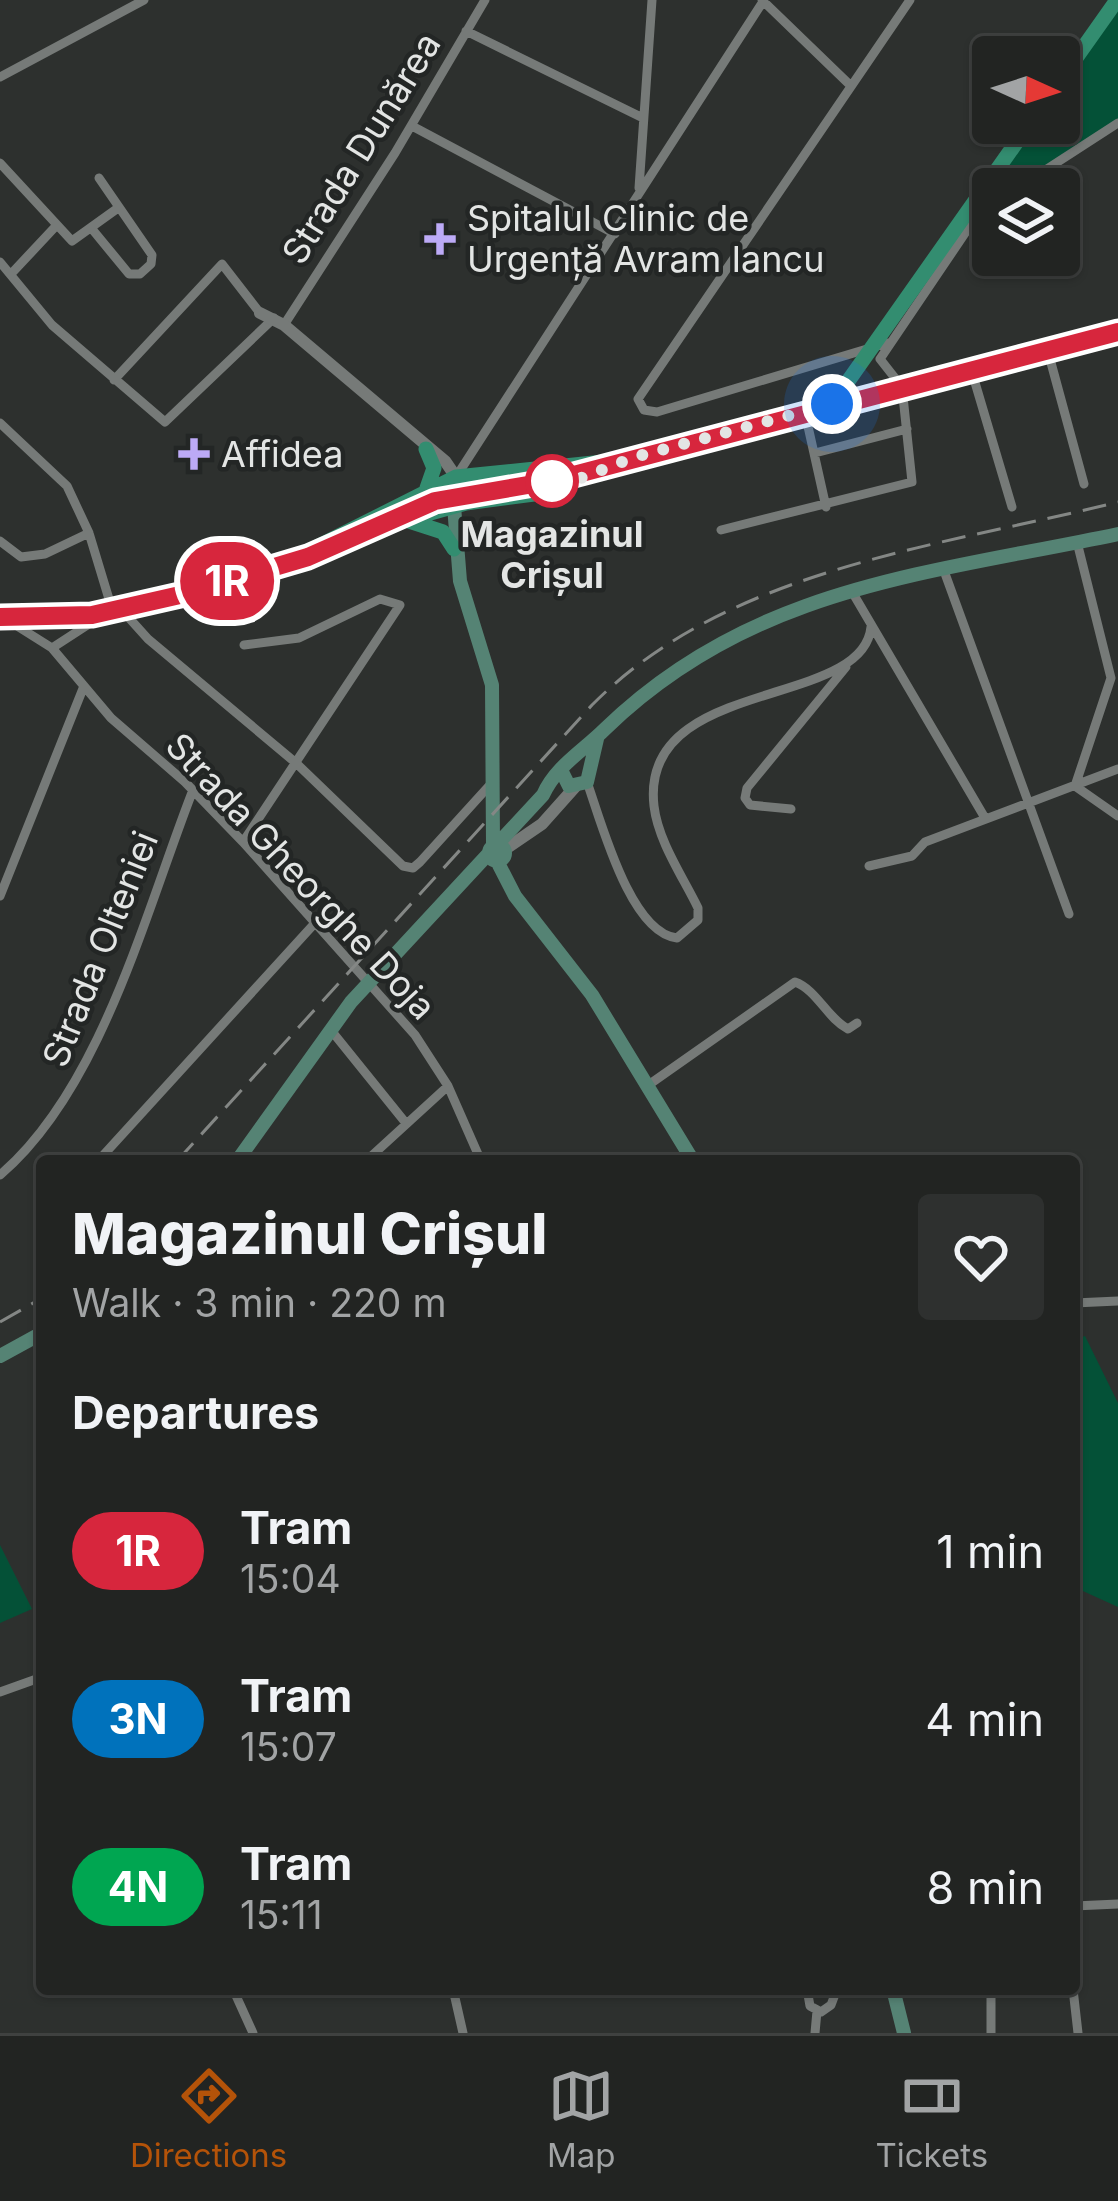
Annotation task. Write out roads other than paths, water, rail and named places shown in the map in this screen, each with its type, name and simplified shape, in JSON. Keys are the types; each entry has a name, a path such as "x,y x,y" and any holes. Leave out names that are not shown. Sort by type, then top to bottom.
{"main road":[{"path":"1080,52 1117,0"},
{"path":"832,404 972,214"},
{"path":"0,612 108,610 256,570 344,537 406,521 455,492 635,457 1118,329"},
{"path":"426,449 434,468 427,488"},
{"path":"344,537 427,488 550,490 635,457"},
{"path":"455,492 454,550 493,685 489,786 503,879 592,995 689,1155"},
{"path":"406,521 435,527 454,550"},
{"path":"241,1155 351,1002 543,795 573,776 599,735 661,680 729,635 850,588 1118,534"},
{"path":"0,1356 36,1336"},
{"path":"894,1995 904,2033"}],"street":[{"path":"0,77 144,0"},
{"name":"Strada Dunărea","path":"114,380 165,422 272,318 412,126 485,0"},
{"path":"639,194 652,0"},
{"path":"0,262 52,326 114,380 222,264 272,318 409,428 455,492 763,0 850,85"},
{"path":"887,344 657,412 639,406 639,391 910,0"},
{"path":"466,31 644,118"},
{"path":"1048,168 1118,123"},
{"path":"412,126 615,234"},
{"path":"642,144 665,152"},
{"path":"0,163 72,241 118,208"},
{"path":"92,229 129,274 140,274 152,264 152,255 99,178"},
{"path":"721,530 913,482 902,387 880,366 887,344 972,214"},
{"path":"11,274 55,227"},
{"path":"1047,348 1084,484"},
{"path":"971,369 1012,508"},
{"path":"805,412 826,507"},
{"path":"0,423 67,486 89,533 108,610"},
{"path":"815,453 907,429"},
{"path":"0,541 21,557 45,554 89,533"},
{"path":"1075,786 1111,678 1077,542"},
{"path":"943,568 1070,914"},
{"path":"850,588 985,818"},
{"path":"243,842 400,605 380,598 299,638 244,645"},
{"path":"52,648 108,610 123,609 148,639 296,763 403,866 413,868 420,862 489,786"},
{"name":"Strada Gheorghe Doja","path":"0,612 52,648 111,718 193,790 415,1035 448,1086 479,1155"},
{"path":"791,809 751,805 745,798 748,788 869,644 872,627"},
{"path":"573,776 626,890 656,927 677,938 698,920 698,908 655,810 654,787 665,757 705,719 732,705 847,665"},
{"path":"0,896 84,686"},
{"path":"869,866 912,856 925,842 1118,769"},
{"path":"498,852 557,808 573,776"},
{"path":"1075,786 1118,816"},
{"name":"Strada Olteniei","path":"0,1175 50,1127 82,1077 193,790"},
{"path":"103,1155 315,923"},
{"path":"647,1086 795,982 804,984 837,1024 848,1030 857,1023"},
{"path":"330,1029 405,1122"},
{"path":"372,1155 448,1086"},
{"path":"1080,1303 1118,1300"},
{"path":"0,1692 36,1679"},
{"path":"1080,1906 1118,1904"},
{"path":"236,1995 253,2033"},
{"path":"454,1995 463,2033"},
{"path":"809,1995 815,2033"},
{"path":"791,2005 828,2009 834,1995"},
{"path":"991,1995 991,2033"},
{"path":"1074,1995 1078,2033"}],"tram line":[{"path":"0,617 92,615 180,595 308,557 435,501 551,481 1118,332"},
{"name":"1R","path":"0,617 92,615 180,595 308,557 435,501 551,481 1118,332"}],"railway":[{"path":"182,1155 592,705 646,659 706,622 771,592 839,569 1118,502"},
{"path":"0,1322 36,1301"}],"place":[{"name":"Spitalul Clinic de Urgență Avram Iancu","path":"440,239"},
{"name":"Affidea","path":"194,454"},
{"name":"Magazinul Crișul","path":"552,481"}]}
